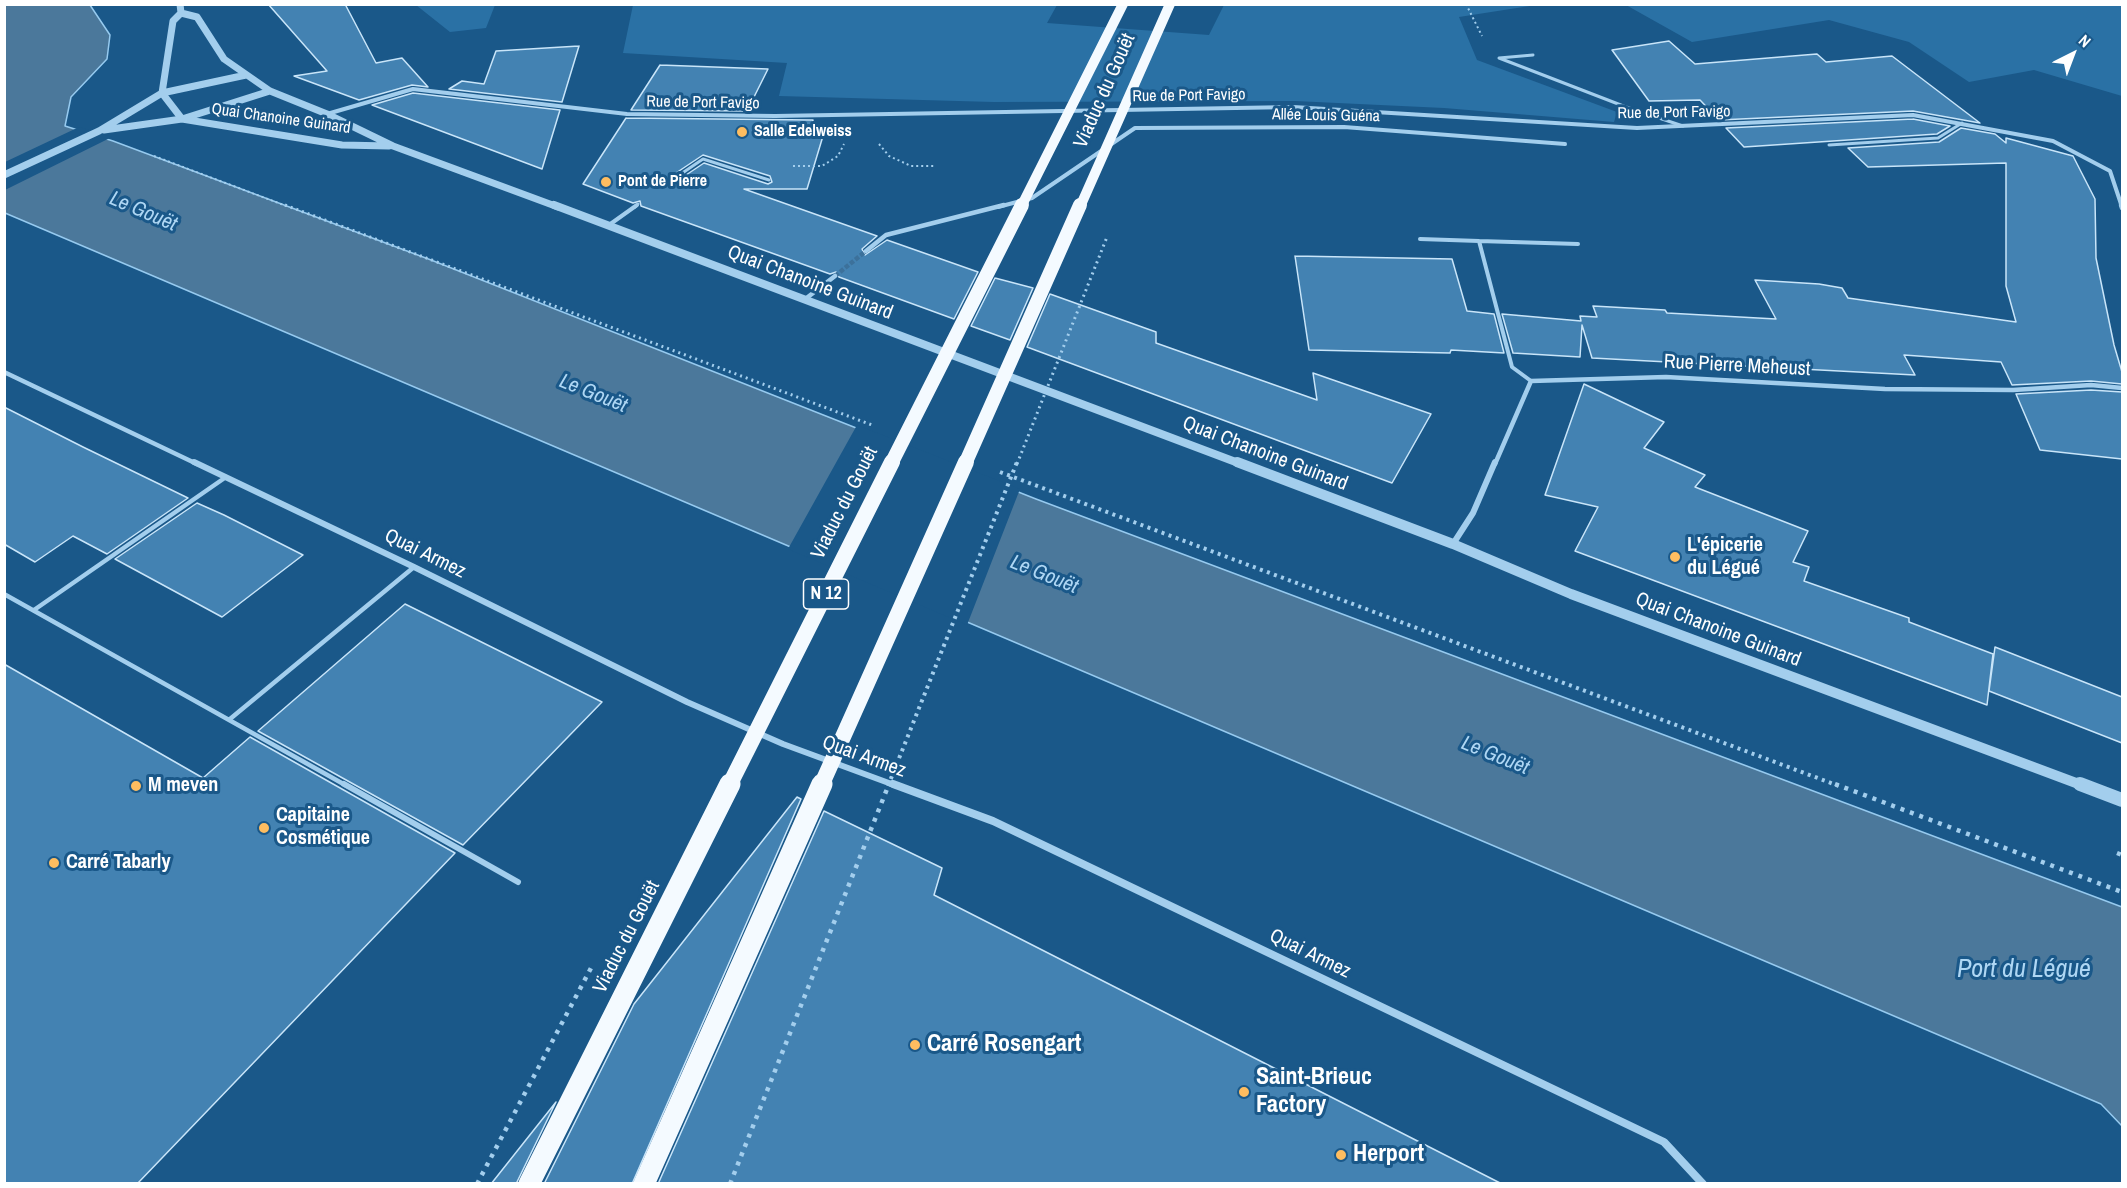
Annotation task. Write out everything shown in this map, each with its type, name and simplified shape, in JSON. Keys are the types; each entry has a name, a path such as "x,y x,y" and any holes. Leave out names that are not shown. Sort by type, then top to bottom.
{"highway":[{"name":"Viaduc du Gouët","path":"529,1184 1123,4"},
{"name":"Viaduc du Gouët","path":"644,1184 1170,4"}],"street":[{"path":"162,93 173,21 181,13 180,4"},
{"name":"Quai Chanoine Guinard","path":"181,13 197,17 224,60 270,91 327,114 393,146 609,225 1453,544 1571,594 2122,800"},
{"name":"Quai Chanoine Guinard","path":"99,131 162,93 246,75"},
{"name":"Rue de Port Favigo","path":"327,114 413,89 627,114 775,116 1293,107 1637,128 1913,115 2053,141 2110,171 2122,208"},
{"path":"4,175 99,131 183,119 270,91"},
{"name":"Quai Chanoine Guinard","path":"162,93 183,119 342,145 393,146"},
{"name":"Allée Louis Guéna","path":"866,251 886,236 1032,198 1135,128 1344,127 1565,144"},
{"path":"804,300 835,276"},
{"name":"Quai Armez","path":"4,372 414,567 687,702 783,744 993,821 1282,959 1664,1142 1703,1184"},
{"name":"Rue Pierre Meheust","path":"1531,381 1666,377 1885,389 2013,390 2091,385 2122,388"},
{"path":"1453,544 1473,513 1531,381"}],"lane":[{"path":"1533,55 1499,58 1626,107 1686,127"},
{"path":"1829,145 1938,138 1962,123"},
{"path":"675,178 703,159 769,180"},
{"path":"609,225 638,204"},
{"path":"1420,239 1578,244"},
{"path":"1479,241 1512,367 1531,381"},
{"path":"34,610 226,477"},
{"path":"230,719 414,567"},
{"path":"4,594 518,882"}],"path":[{"path":"877,141 889,156 911,166 936,166"},
{"path":"147,154 873,425"},
{"path":"730,1184 1111,227"},
{"path":"995,470 2122,892"}],"shaded area":[{"path":"495,4 486,28 450,32 416,5"},
{"path":"633,5 1057,5 1047,23 1209,35 1224,5 1536,5 1459,17 1477,60 1617,112 1614,122 1444,108 1295,101 994,102 779,96 787,63 623,53"},
{"path":"1626,5 2122,5 2122,96 2034,70 1969,82 1909,42 1829,20 1692,42"}],"water":[{"name":"Port du Légué","path":"5,5 90,5 110,35 107,59 71,97 65,126 113,141 431,260 1036,499 2122,907 2122,1126 2101,1104 5,213"}],"pier":[{"path":"79,127 112,137 5,190 5,162"},
{"path":"857,425 1020,489 967,625 788,549"}],"building":[{"path":"268,4 345,4 376,63 402,58 428,87 412,85 359,100 294,76 327,71"},
{"path":"1669,41 1695,64 1817,54 1826,62 1892,56 1980,123 1913,111 1719,120 1700,100 1649,101 1612,50"},
{"path":"579,46 562,102 449,89 462,81 484,84 496,51"},
{"path":"660,65 768,69 747,111 631,110"},
{"path":"413,93 560,110 542,169 372,105"},
{"path":"626,118 813,120 812,125 826,126 807,189 744,189 877,236 862,249 865,255 887,240 978,272 954,319 839,277 836,272 830,274 641,206 640,201 633,203 583,184","holes":["703,155 770,176 772,182 768,184 704,163 677,181 672,181 673,175"]},
{"path":"1913,119 1950,126 1937,134 1744,147 1726,128"},
{"path":"1961,128 1995,134 2006,143 2006,138 2073,156 2095,199 2096,258 2122,372 2122,384 2091,381 2012,385 2001,362 1904,355 1915,375 1592,358 1582,325 1580,357 1513,353 1502,314 1581,321 1580,316 1597,317 1593,306 1776,319 1755,280 1819,284 1842,288 1848,298 2016,322 2006,286 2006,163 1868,167 1848,148 1939,142"},
{"path":"1295,256 1452,259 1467,311 1494,314 1504,353 1451,350 1450,353 1309,350"},
{"path":"995,278 1033,288 1010,340 971,326"},
{"path":"1050,294 1156,332 1156,343 1317,400 1313,373 1431,414 1392,483 1027,347"},
{"path":"1584,384 1664,422 1644,448 1705,475 1695,487 1808,531 1793,562 1809,567 1804,581 1909,618 1909,622 1993,654 1987,705 1575,551 1598,507 1545,495"},
{"path":"2091,390 2122,392 2122,459 2040,450 2016,394"},
{"path":"4,407 188,498 107,554 73,536 35,562 4,544"},
{"path":"197,503 303,555 222,617 115,559"},
{"path":"405,604 602,702 463,845 258,731"},
{"path":"1995,647 2122,697 2122,743 1989,691"},
{"path":"4,664 203,778 250,737 455,853 137,1184 4,1184"},
{"path":"797,797 801,799 632,1184 544,1184 634,1004"},
{"name":"Carré Rosengart","path":"824,811 942,868 934,895 1502,1184 658,1184"},
{"path":"556,1102 516,1184 491,1184"}],"tunnel":[{"path":"835,276 866,251"}],"place":[{"name":"Salle Edelweiss","path":"742,132"},
{"name":"Pont de Pierre","path":"606,182"},
{"name":"L'épicerie du Légué","path":"1675,557"},
{"name":"M meven","path":"136,786"},
{"name":"Capitaine Cosmétique","path":"264,828"},
{"name":"Carré Tabarly","path":"54,863"},
{"name":"Carré Rosengart","path":"915,1045"},
{"name":"Saint-Brieuc Factory","path":"1244,1092"},
{"name":"Herport","path":"1341,1155"}],"water label":[{"name":"Le Gouët","path":"143,212"},
{"name":"Le Gouët","path":"593,394"},
{"name":"Le Gouët","path":"1044,575"},
{"name":"Le Gouët","path":"1495,756"}]}
